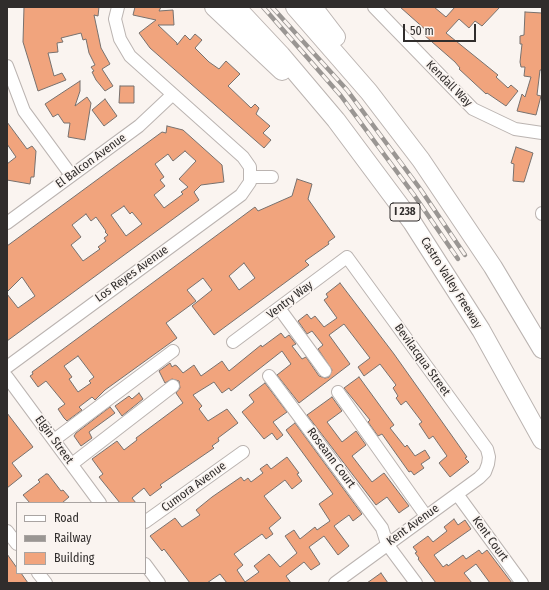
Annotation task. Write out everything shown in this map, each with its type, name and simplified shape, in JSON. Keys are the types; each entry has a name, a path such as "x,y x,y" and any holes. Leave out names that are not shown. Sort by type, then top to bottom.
{"highway":[{"path":"214,7 256,48 336,120"},
{"name":"Castro Valley Freeway","path":"236,7 286,60 336,120 388,188 440,264 503,367 542,440"},
{"path":"295,7 369,92 421,160 470,231 542,349"},
{"path":"313,7 341,45 369,92"}],"street":[{"path":"118,7 115,19 120,39 130,56 243,157 250,167 251,177 272,177"},
{"name":"Kendall Way","path":"374,7 473,109 516,129 542,133"},
{"path":"7,66 24,111 71,175"},
{"name":"El Balcon Avenue","path":"7,223 139,126 172,95"},
{"name":"Los Reyes Avenue","path":"7,367 240,195 247,187 251,177"},
{"name":"Ventry Way","path":"233,342 347,257"},
{"name":"Bevilacqua Street","path":"347,257 487,449 489,457 488,464"},
{"path":"279,308 325,371"},
{"path":"54,440 173,351"},
{"name":"Roseann Court","path":"269,376 382,528 387,544 416,583"},
{"name":"Elgin Street","path":"7,377 99,502"},
{"path":"73,467 173,386"},
{"path":"338,392 426,516"},
{"path":"73,467 163,405"},
{"name":"Cumora Avenue","path":"146,521 243,452"},
{"name":"Kent Avenue","path":"335,583 479,478 485,472 488,464"},
{"name":"Kent Court","path":"457,494 522,583"},
{"path":"7,530 16,543"},
{"path":"146,565 159,583"},
{"path":"39,574 46,583"}],"building":[{"path":"24,7 99,7 98,16 94,15 101,48 110,64 102,69 113,86 105,91 96,80 92,72 94,71 91,67 95,65 89,53 86,39 83,40 81,33 61,38 63,42 57,43 58,52 48,53 54,76 62,73 66,80 38,91 23,42"},
{"path":"135,7 161,7 159,11 173,10 174,25 158,25 177,43 177,45 185,35 190,40 195,34 202,40 195,48 209,62 219,69 226,61 240,74 228,86 251,108 255,104 259,108 256,114 270,126 263,133 271,140 264,148 150,48 139,33 156,20 133,15"},
{"path":"400,7 434,7 446,17 455,7 500,7 482,26 475,21 469,28 459,19 446,33 498,75 496,77 508,88 511,85 518,91 506,106 487,93 486,94 459,69 460,68 455,62 424,35 427,31"},
{"path":"525,12 542,13 542,70 540,70 537,95 541,96 536,115 517,111 522,94 525,97 531,77 524,76 525,67 521,67 520,62 522,44 520,44 520,36 524,35"},
{"path":"80,81 80,91 75,106 87,97 91,103 85,140 68,137 70,123 64,123 58,114 53,117 45,104"},
{"path":"120,86 134,86 134,103 119,103"},
{"path":"105,99 117,116 104,126 92,110"},
{"path":"7,122 27,149 32,146 36,151 34,177 31,177 30,184 7,180 7,164 16,157 7,144"},
{"path":"167,126 183,130 222,165 224,182 201,185 194,192 199,200 7,341 7,294 18,308 35,296 22,277 7,292 7,246 162,132 166,133","holes":["185,151 196,161 179,179 188,187 181,192 183,194 164,208 154,195 165,186 160,180 164,177 155,164 168,154 173,161","124,206 130,214 132,212 142,224 126,236 111,215","86,214 91,221 96,217 108,235 104,238 106,241 98,247 100,249 83,261 71,245 81,237 72,225"]},
{"path":"516,147 533,153 524,182 513,181 514,164 511,163"},
{"path":"297,179 312,184 308,199 335,237 328,242 329,244 305,261 309,265 214,335 192,306 212,290 203,278 187,290 196,301 166,323 177,338 105,390 95,400 92,397 79,407 82,410 67,421 64,418 58,409 65,404 46,381 38,387 30,376 33,374 32,372 255,207 258,211 292,196","holes":["244,263 255,278 239,290 229,276","78,356 94,377 89,381 91,383 78,392 69,379 72,377 64,366"]},
{"path":"340,283 394,354 467,457 465,458 469,462 450,477 439,463 447,456 433,436 429,439 419,424 422,422 406,401 401,405 396,398 398,396 393,388 396,385 380,364 364,376 358,367 370,358 344,324 329,335 350,364 299,403 277,375 291,364 282,351 231,391 229,388 222,393 214,382 193,395 202,406 199,409 208,421 227,409 238,423 218,438 219,441 212,446 214,448 160,485 162,487 150,496 144,488 132,498 135,502 119,502 99,477 103,474 92,459 117,441 124,450 137,440 136,438 183,403 176,393 180,388 179,381 172,379 165,383 159,371 170,363 172,367 175,365 177,366 183,373 194,365 201,376 222,361 229,371 261,345 262,347 281,333 285,338 289,335 296,344 292,346 302,359 306,357 319,376 325,378 329,377 332,370 318,349 323,345 312,331 307,334 298,321 307,314 311,319 315,316 324,327 337,318 324,300 328,297 326,294"},
{"path":"359,377 394,425 390,428 405,447 407,445 415,456 425,450 430,458 421,464 424,468 414,475 411,471 409,472 382,434 378,436 368,422 370,420 344,388"},
{"path":"265,383 287,412 273,422 283,435 277,440 272,433 264,439 242,412 254,402 249,395"},
{"path":"139,393 143,399 122,416 115,406 129,396 132,399"},
{"path":"332,397 342,411 327,422 342,442 356,431 366,445 352,456 372,482 384,473 409,506 399,513 387,497 376,505 307,415"},
{"path":"110,407 115,413 89,432 92,438 81,446 74,436 76,433"},
{"path":"7,413 33,447 12,463 22,476 7,488"},
{"path":"295,423 362,514 353,521 349,515 334,526 349,546 338,555 324,536 309,547 320,564 311,570 304,562 286,576 291,583 227,583 220,574 207,583 190,583 164,549 162,551 150,536 175,518 182,527 200,515 196,510 212,497 241,477 244,481 248,478 251,482 263,473 260,469 267,464 271,469 287,457 299,473 297,474 302,481 292,489 285,480 264,496 281,518 269,528 273,534 266,539 262,534 234,554 243,565 237,570 245,582 259,572 254,566 269,554 280,567 297,553 285,536 294,530 300,539 315,527 317,530 330,521 319,504 333,494 286,430"},
{"path":"48,474 61,491 63,490 69,497 63,502 29,502 23,495 40,482 38,480"},
{"path":"454,519 458,525 465,520 471,529 434,555 443,567 447,564 448,566 463,555 466,559 479,550 482,554 487,550 512,583 490,583 476,564 464,573 472,583 436,583 418,559 419,558 415,553 417,552 413,547 428,536 433,542 447,531 444,527"},
{"path":"7,554 16,567 16,574 22,574 28,583 7,583"},
{"path":"381,573 388,583 367,583"}],"railway":[{"path":"263,7 341,96 414,195 458,259"},
{"path":"272,7 347,90 421,190 465,255"}]}
